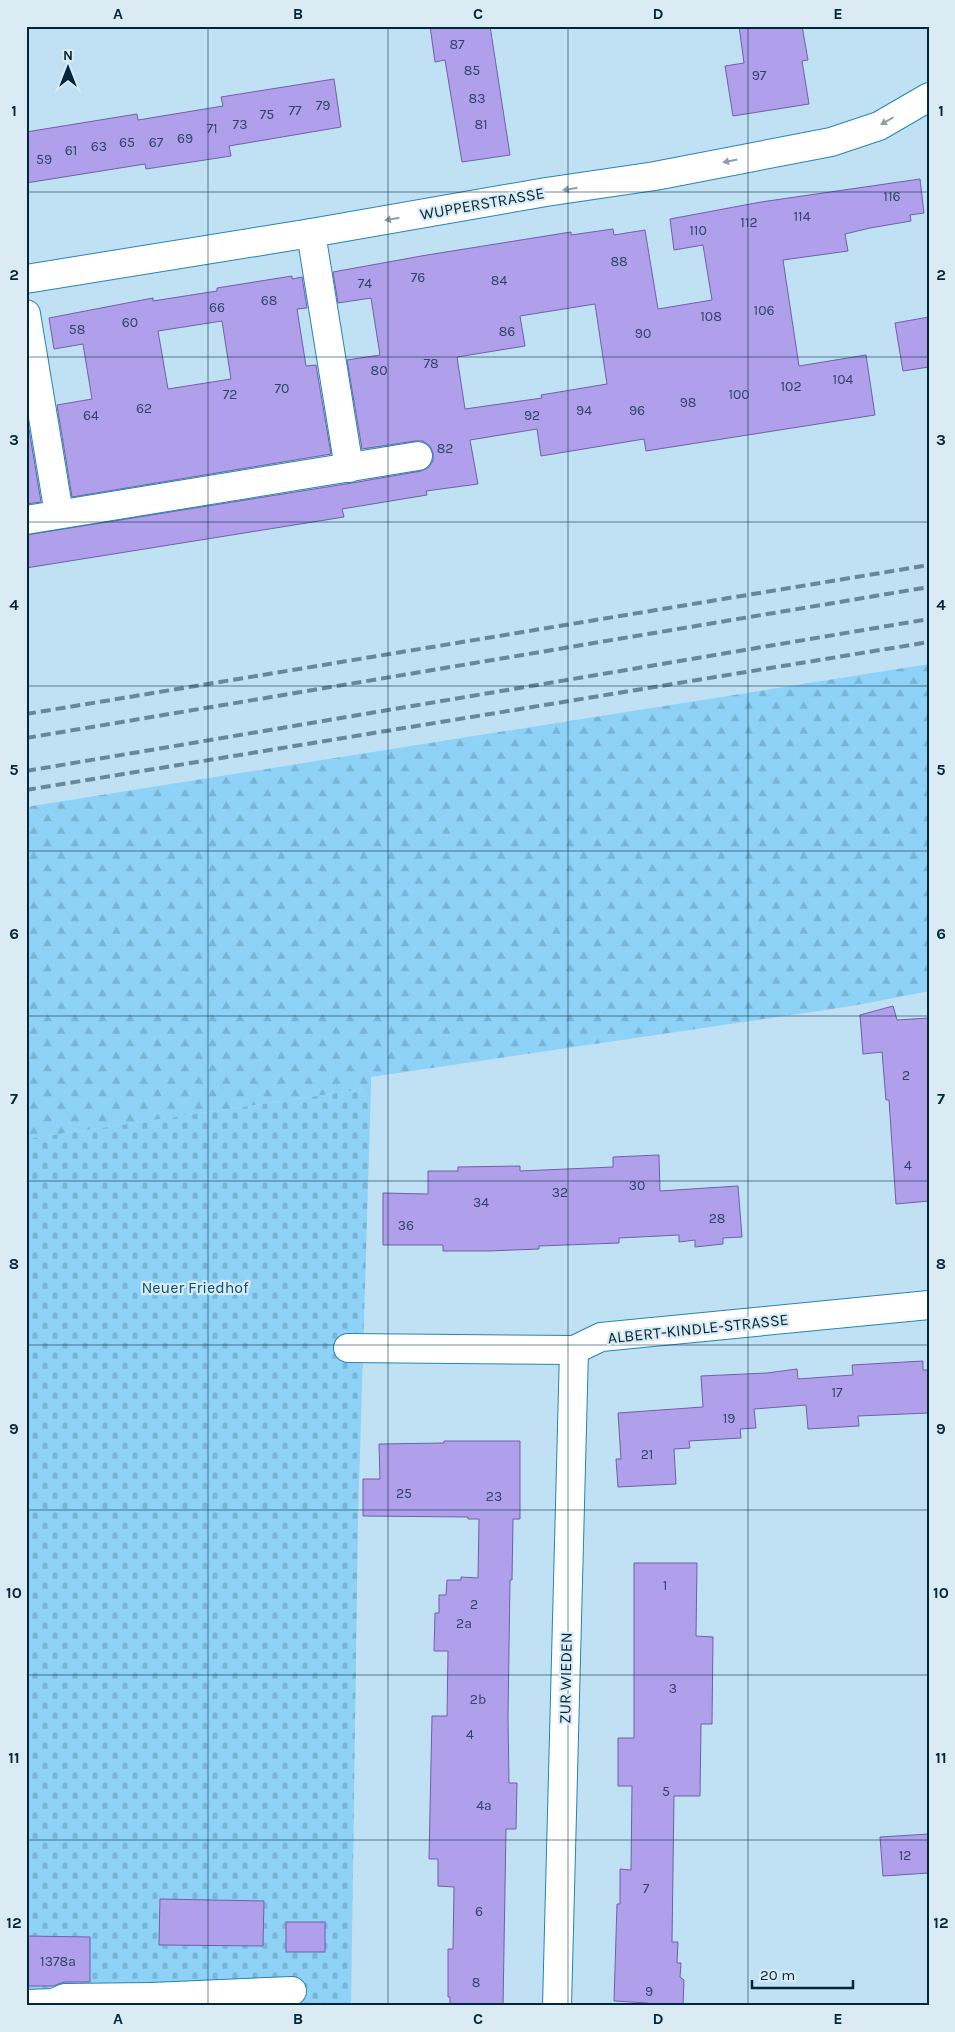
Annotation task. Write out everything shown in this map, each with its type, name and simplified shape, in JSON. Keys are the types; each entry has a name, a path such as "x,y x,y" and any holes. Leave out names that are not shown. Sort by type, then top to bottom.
{"street":[{"name":"WUPPERSTRASSE","path":"26,279 311,234 546,192 655,176 831,142 879,126 929,97"},
{"path":"311,234 349,468"},
{"path":"26,314 59,514"},
{"path":"26,520 418,456"},
{"name":"ALBERT-KINDLE-STRASSE","path":"348,1348 574,1350 601,1338 929,1305"},
{"name":"ZUR WIEDEN","path":"557,2006 574,1350"},
{"path":"26,2004 53,2003 66,1998 152,2001 292,1991"}],"green space":[{"path":"929,664 929,991 852,1006 371,1077 371,1088 26,1139 26,807"},
{"name":"Neuer Friedhof","path":"371,1088 358,1520 351,2006 26,2006 26,1139"}],"building":[{"path":"430,26 490,26 510,155 462,162 445,60 435,62"},
{"path":"739,26 802,26 808,60 802,61 809,104 733,116 725,66 744,63"},
{"path":"334,79 341,127 229,146 231,156 146,169 145,164 26,183 26,132 137,114 138,120 223,106 221,97"},
{"path":"920,179 924,213 910,215 911,221 845,234 848,251 783,260 799,366 866,355 875,415 646,451 644,439 541,456 537,429 470,440 478,484 426,491 427,495 342,509 344,517 26,568 26,535 352,483 421,471 428,468 433,461 433,453 430,446 423,441 362,449 347,360 380,355 371,298 338,303 333,272 571,232 571,235 613,229 614,235 645,230 658,309 712,300 703,245 674,250 670,219 761,202","holes":["595,304 607,384 541,395 542,398 465,409 457,357 525,346 520,316"]},
{"path":"292,276 292,279 302,277 307,308 297,309 306,366 316,365 331,454 72,497 57,405 92,399 83,344 54,349 49,318 153,298 153,301 217,291 217,288","holes":["222,321 231,379 168,389 158,331"]},
{"path":"929,317 929,367 903,371 895,323"},
{"path":"26,411 41,502 26,504"},
{"path":"893,1006 897,1020 929,1018 929,1201 896,1204 889,1100 886,1100 882,1052 863,1054 860,1015"},
{"path":"659,1155 660,1191 738,1186 742,1237 723,1238 723,1244 695,1247 695,1240 679,1242 679,1235 619,1238 619,1243 539,1246 539,1249 489,1251 443,1251 443,1245 383,1245 383,1193 428,1194 428,1171 458,1171 458,1167 520,1166 520,1171 613,1167 613,1157"},
{"path":"923,1361 923,1370 929,1370 929,1413 858,1416 859,1426 808,1429 806,1405 754,1409 756,1428 740,1429 741,1438 689,1441 690,1448 674,1449 676,1484 618,1487 616,1459 621,1459 618,1413 703,1407 701,1376 767,1373 797,1369 798,1379 853,1375 852,1365"},
{"path":"444,1441 520,1441 520,1519 513,1519 512,1580 510,1580 508,1717 509,1783 517,1783 516,1829 506,1829 503,2006 450,2006 450,1997 448,1997 448,1949 453,1949 454,1887 438,1886 438,1859 429,1859 432,1716 447,1716 448,1651 434,1651 435,1613 439,1613 439,1595 446,1595 447,1580 461,1580 461,1577 478,1578 479,1519 468,1519 468,1517 363,1516 363,1479 380,1479 379,1444 444,1443"},
{"path":"634,1563 697,1563 696,1636 713,1637 712,1724 701,1724 700,1796 674,1796 672,1942 678,1942 677,1963 681,1963 680,1977 684,1980 683,2006 648,2006 648,2003 614,2001 617,1904 620,1904 620,1869 631,1870 632,1786 618,1786 618,1738 634,1738"},
{"path":"929,1834 929,1873 883,1876 880,1837"},
{"path":"160,1899 264,1901 263,1946 159,1945"},
{"path":"286,1922 325,1922 325,1952 286,1952"},
{"path":"26,1936 90,1937 90,1982 64,1982 53,1986 26,1986"}],"railway":[{"path":"26,714 929,565"},
{"path":"26,738 929,587"},
{"path":"26,771 929,619"},
{"path":"26,790 929,642"}]}
